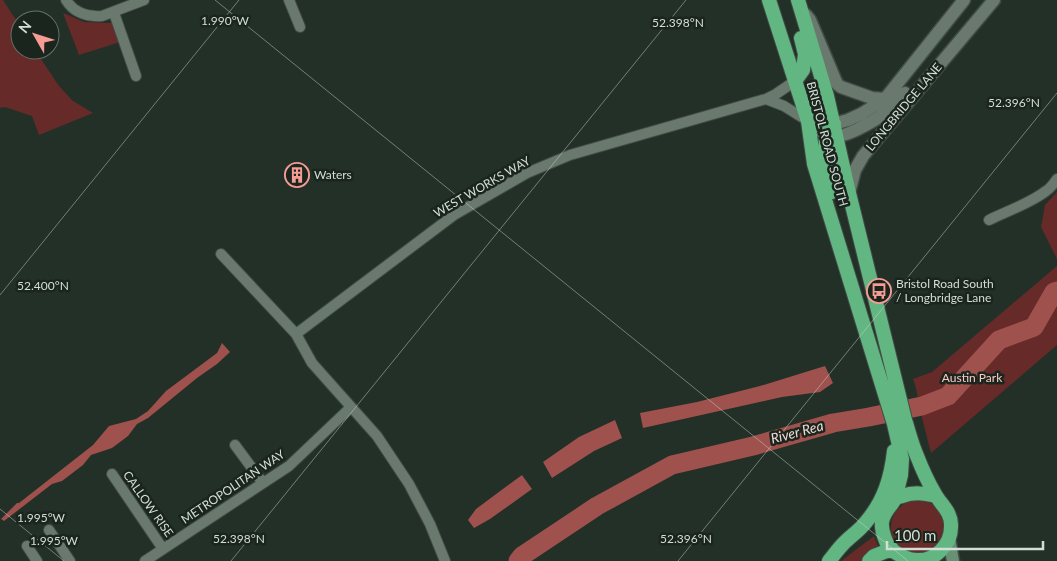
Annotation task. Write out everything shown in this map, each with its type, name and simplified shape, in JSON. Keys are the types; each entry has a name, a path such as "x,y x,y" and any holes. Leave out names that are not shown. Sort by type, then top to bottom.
{"highway":[{"name":"BRISTOL ROAD SOUTH","path":"769,0 808,121 814,164 844,262 890,384"},
{"path":"795,81 803,70 805,54 791,2 797,2"},
{"name":"BRISTOL ROAD SOUTH","path":"797,2 827,96 832,131 849,193 890,384 902,459 901,475 895,499"},
{"path":"832,131 825,163 844,240 844,262"},
{"name":"BRISTOL ROAD SOUTH","path":"898,425 936,496"},
{"path":"828,561 876,509 886,489 893,464 898,425"},
{"path":"834,561 882,520 895,499 907,494 916,492 936,496 949,514 952,527 949,538 940,553 918,561 902,556 892,549 886,541 882,520"},
{"path":"868,561 874,556 892,549"}],"main road":[{"path":"949,538 953,561"}],"street":[{"path":"66,0 70,6 86,15 102,16 144,0"},
{"path":"290,0 300,26"},
{"name":"LONGBRIDGE LANE","path":"832,131 885,99 964,0"},
{"name":"LONGBRIDGE LANE","path":"907,71 926,56 974,0"},
{"name":"LONGBRIDGE LANE","path":"849,193 855,170 863,156 994,0"},
{"name":"LONGBRIDGE LANE","path":"797,2 810,20 838,84 841,87 872,98 885,99"},
{"path":"114,12 136,76"},
{"name":"LONGBRIDGE LANE","path":"832,131 861,128 890,109 970,27"},
{"name":"WEST WORKS WAY","path":"296,334 454,215 527,173 570,155 766,99 795,81"},
{"path":"766,99 784,106 817,129 832,131"},
{"path":"989,220 1028,203 1048,190 1057,179"},
{"path":"220,254 296,334 312,363 377,436 409,484 430,524 445,561"},
{"name":"METROPOLITAN WAY","path":"145,561 289,466 351,407"},
{"path":"235,445 263,483"},
{"name":"CALLOW RISE","path":"112,474 164,548"},
{"path":"49,530 70,561"},
{"path":"27,546 37,561"}],"green space":[{"path":"0,0 3,0 10,11 10,60 42,60 59,86 73,101 93,113 39,135 32,116 5,107 0,108"},
{"path":"63,13 84,22 111,23 114,25 120,42 79,55"},
{"path":"1057,192 1057,259 1041,227 1045,205"},
{"name":"Austin Park","path":"1057,266 1057,345 931,453 913,379 932,372"},
{"path":"913,500 923,500 933,504 941,512 945,527 941,542 933,550 923,554 913,554 903,550 895,542 891,532 891,522 895,512 903,504"},
{"path":"874,536 878,546 860,561 841,561"}],"shaded area":[{"path":"222,343 230,352 148,418 137,424 128,436 112,448 91,455 83,465 62,481 52,484 4,521 1,519 17,503 93,445 109,426 136,419 148,411 166,391 217,353"},
{"path":"825,366 833,383 820,392 782,397 643,428 640,413 697,402 760,386"},
{"path":"615,420 622,438 594,451 552,478 543,462 579,437"},
{"path":"522,475 532,489 474,528 468,520 476,509"}],"waterway":[{"name":"River Rea","path":"518,561 522,556 597,506 672,465 753,446 833,423 922,406 948,396 999,340 1034,327 1054,292 1057,291"}],"place":[{"name":"Waters","path":"297,175"},
{"name":"Bristol Road South / Longbridge Lane","path":"879,291"}]}
